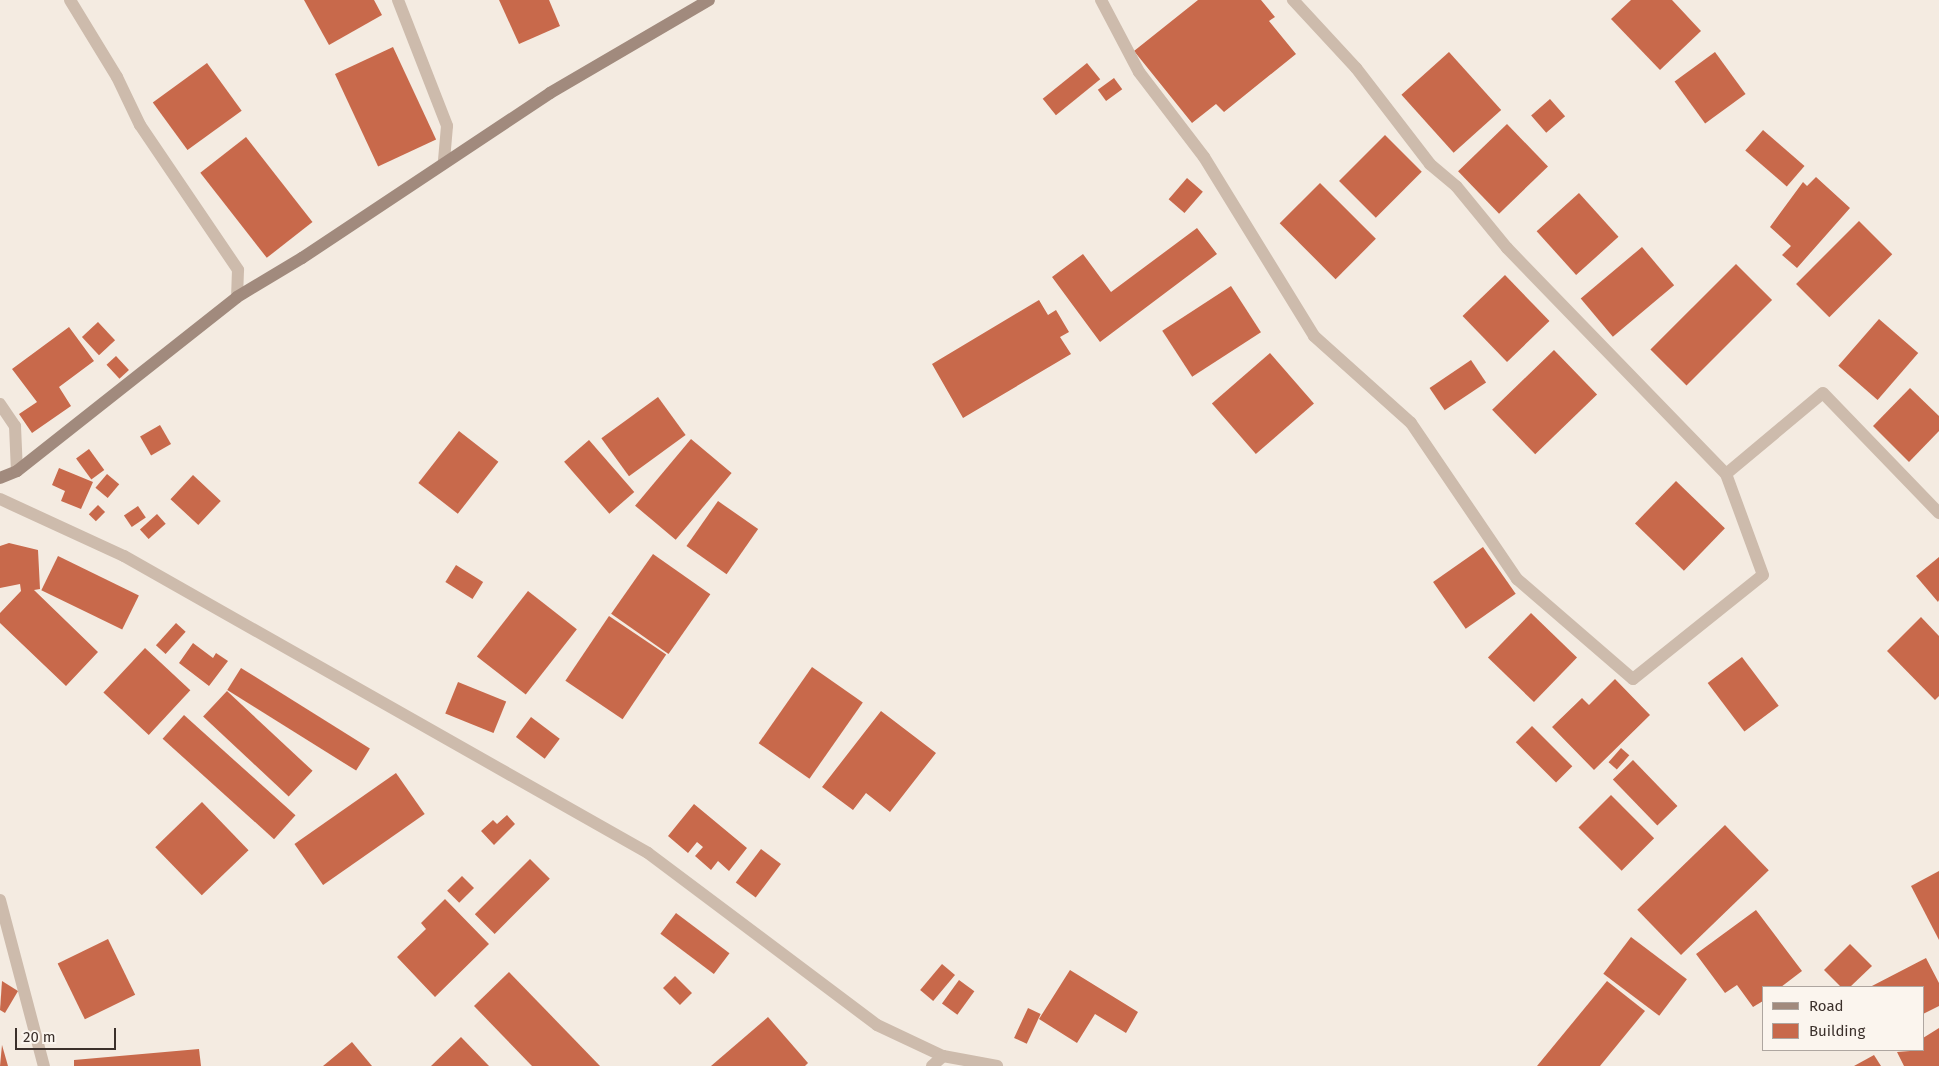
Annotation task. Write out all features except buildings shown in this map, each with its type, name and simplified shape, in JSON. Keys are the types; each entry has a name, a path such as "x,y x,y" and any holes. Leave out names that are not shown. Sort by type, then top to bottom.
{"street":[{"path":"70,0 117,77 140,125 238,270 238,297"},
{"path":"398,0 448,126 444,163"},
{"path":"0,478 17,471 238,297 302,258 550,93 709,0"},
{"path":"1100,0 1139,72 1204,157 1314,336 1411,423 1517,578 1633,679 1763,575 1726,474 1507,248 1456,186 1430,164 1356,68 1293,0"},
{"path":"1726,474 1823,393 1939,513"},
{"path":"0,404 14,426 17,471"},
{"path":"0,498 124,556 648,853 877,1025 943,1056 997,1066"},
{"path":"0,900 44,1066"},
{"path":"932,1066 943,1056"}]}
